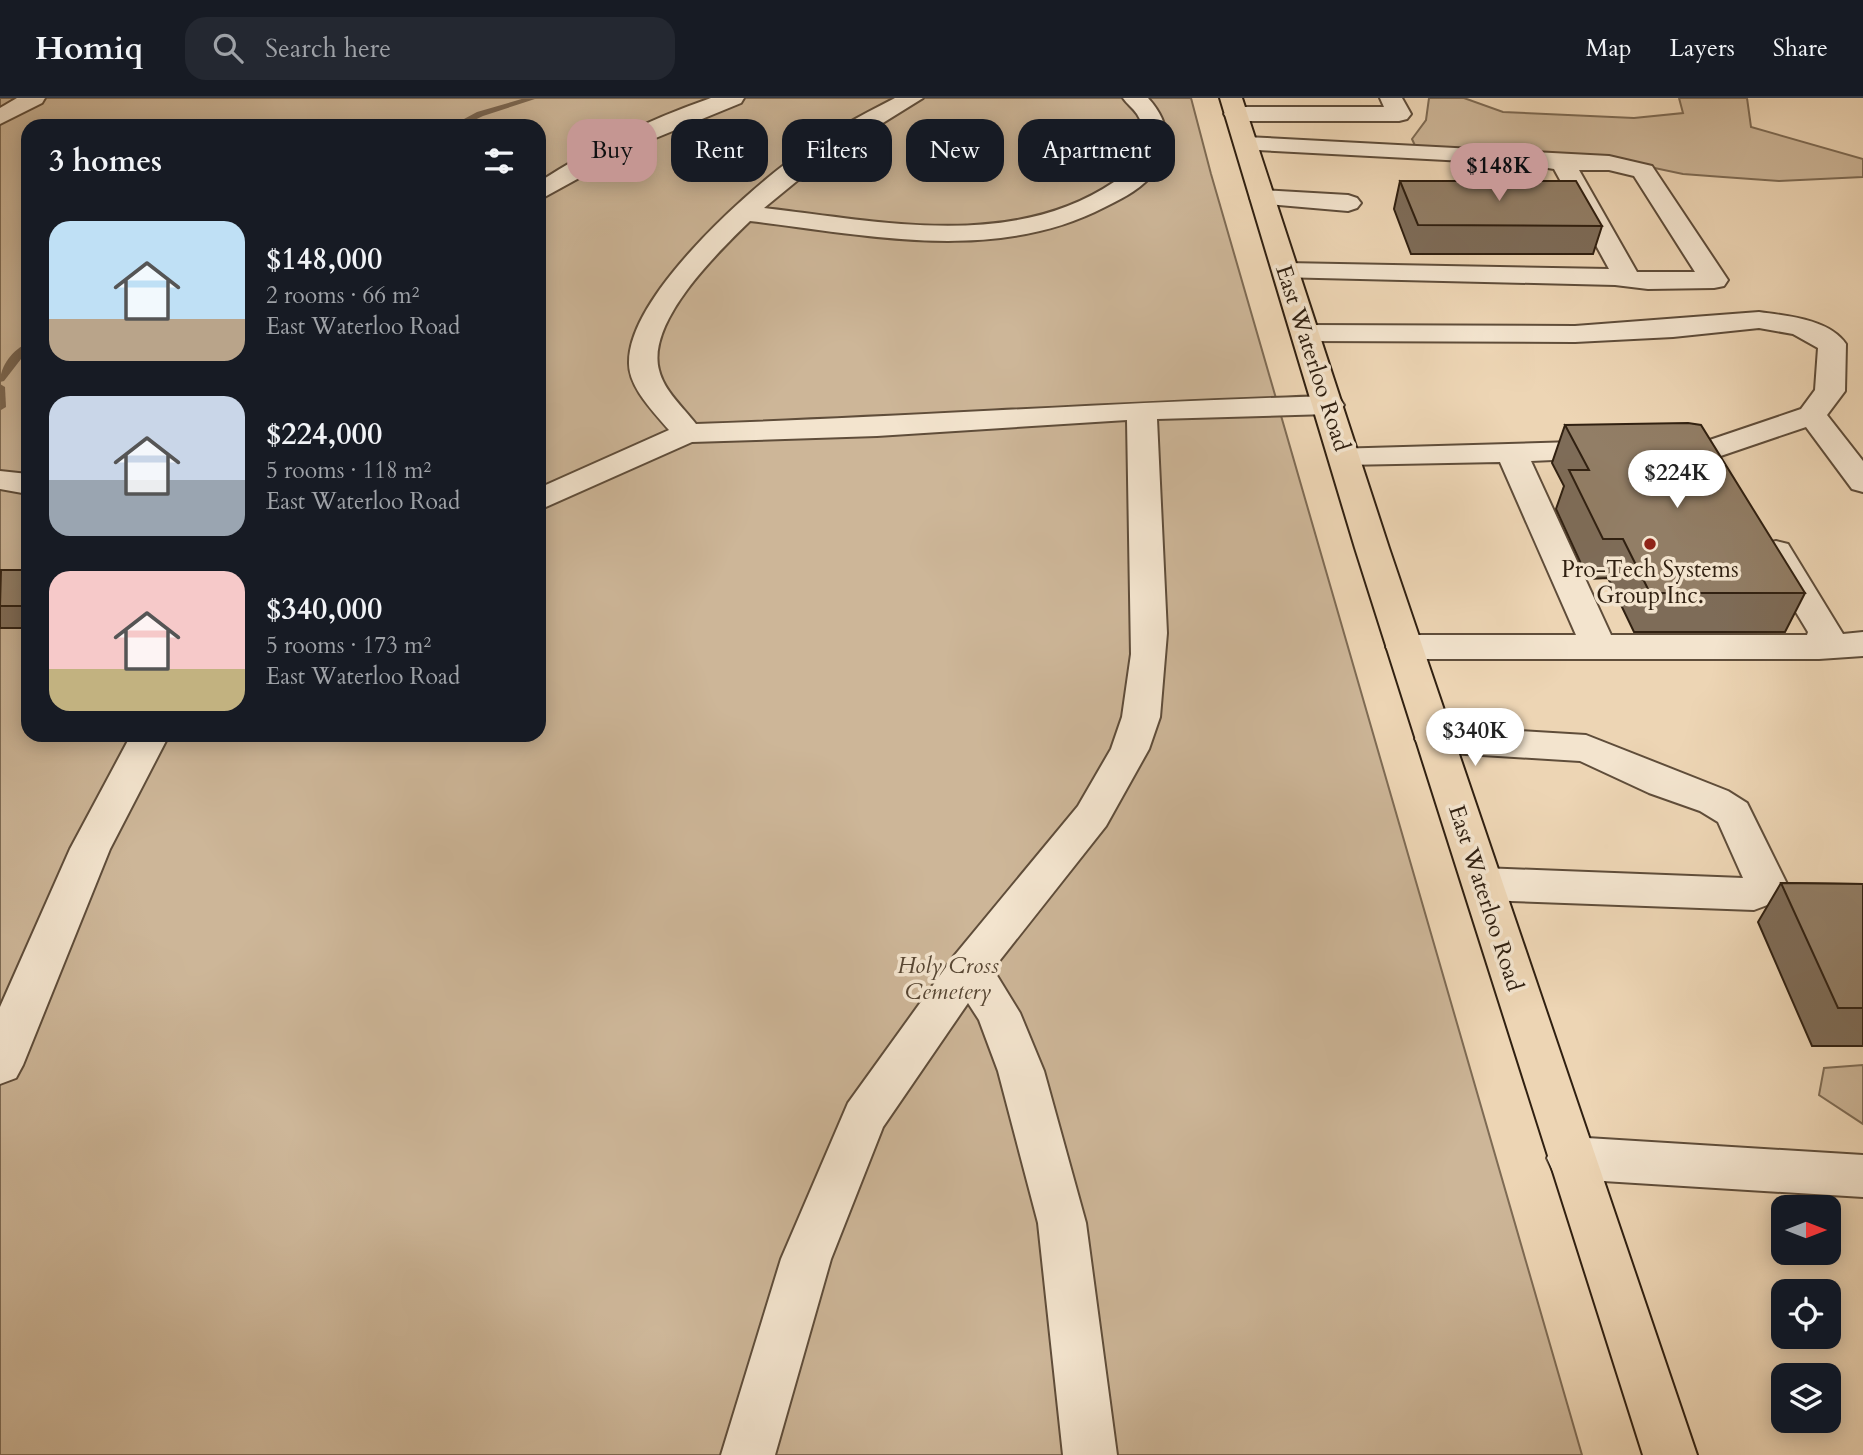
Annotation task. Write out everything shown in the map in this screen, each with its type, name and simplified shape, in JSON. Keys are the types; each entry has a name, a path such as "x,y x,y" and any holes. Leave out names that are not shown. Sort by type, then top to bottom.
{"main road":[{"name":"East Waterloo Road","path":"1238,118 1404,647 1670,1455"}],"lane":[{"path":"0,117 34,98"},
{"path":"546,189 598,157 677,120 733,98"},
{"path":"687,433 646,377 643,364 646,338 657,314 685,275 744,213 822,149 912,98"},
{"path":"744,213 953,234 995,232 1060,218 1100,202 1130,183 1150,160 1155,142 1154,125 1144,106 1134,98"},
{"path":"1238,118 1399,114 1391,98"},
{"path":"1238,118 1563,163 1609,163 1643,171 1714,280 1286,271"},
{"path":"1563,163 1628,279"},
{"path":"1263,198 1348,203"},
{"path":"1306,333 1575,334 1673,329 1759,320 1801,327 1832,344 1830,391 1812,415 1672,451 1344,456"},
{"path":"546,497 687,433 877,427 1141,410 1329,405"},
{"path":"748,1455 806,1259 864,1117 969,968 1098,808 1125,762 1141,718 1150,637 1146,529 1148,447 1141,410"},
{"path":"1812,415 1863,482"},
{"path":"1672,451 1725,470 1732,481"},
{"path":"1511,452 1599,647"},
{"path":"0,480 21,483"},
{"path":"1761,528 1826,632 1819,647"},
{"path":"1404,647 1819,647 1863,644"},
{"path":"1434,739 1586,747 1662,783 1714,801 1733,813 1768,888 1754,894 1482,884"},
{"path":"0,1065 90,849 146,742"},
{"path":"969,968 998,1013 1021,1071 1062,1223 1090,1455"},
{"path":"1571,1158 1863,1176"}],"green space":[{"name":"Holy Cross Cemetery","path":"0,98 1191,98 1582,1455 0,1455"},
{"path":"1429,98 1464,98 1503,112 1634,118 1683,113 1679,98 1747,98 1751,127 1863,159 1863,177 1779,181 1683,174 1607,158 1541,152 1541,158 1417,150 1412,139 1426,120"},
{"path":"1863,1065 1863,1124 1819,1095 1824,1068"}],"building":[{"path":"1400,181 1576,181 1602,226 1418,225"},
{"path":"1565,425 1701,425 1805,593 1650,593 1623,539 1603,539 1569,470 1589,470"},
{"path":"1,570 21,570 21,606 0,606"},
{"path":"1781,883 1863,884 1863,1008 1838,1008"}],"waterway":[{"path":"470,119 534,98"},
{"path":"0,379 21,350"},
{"path":"0,387 1,407"}],"place":[{"name":"Pro-Tech Systems Group Inc.","path":"1650,544"}]}
